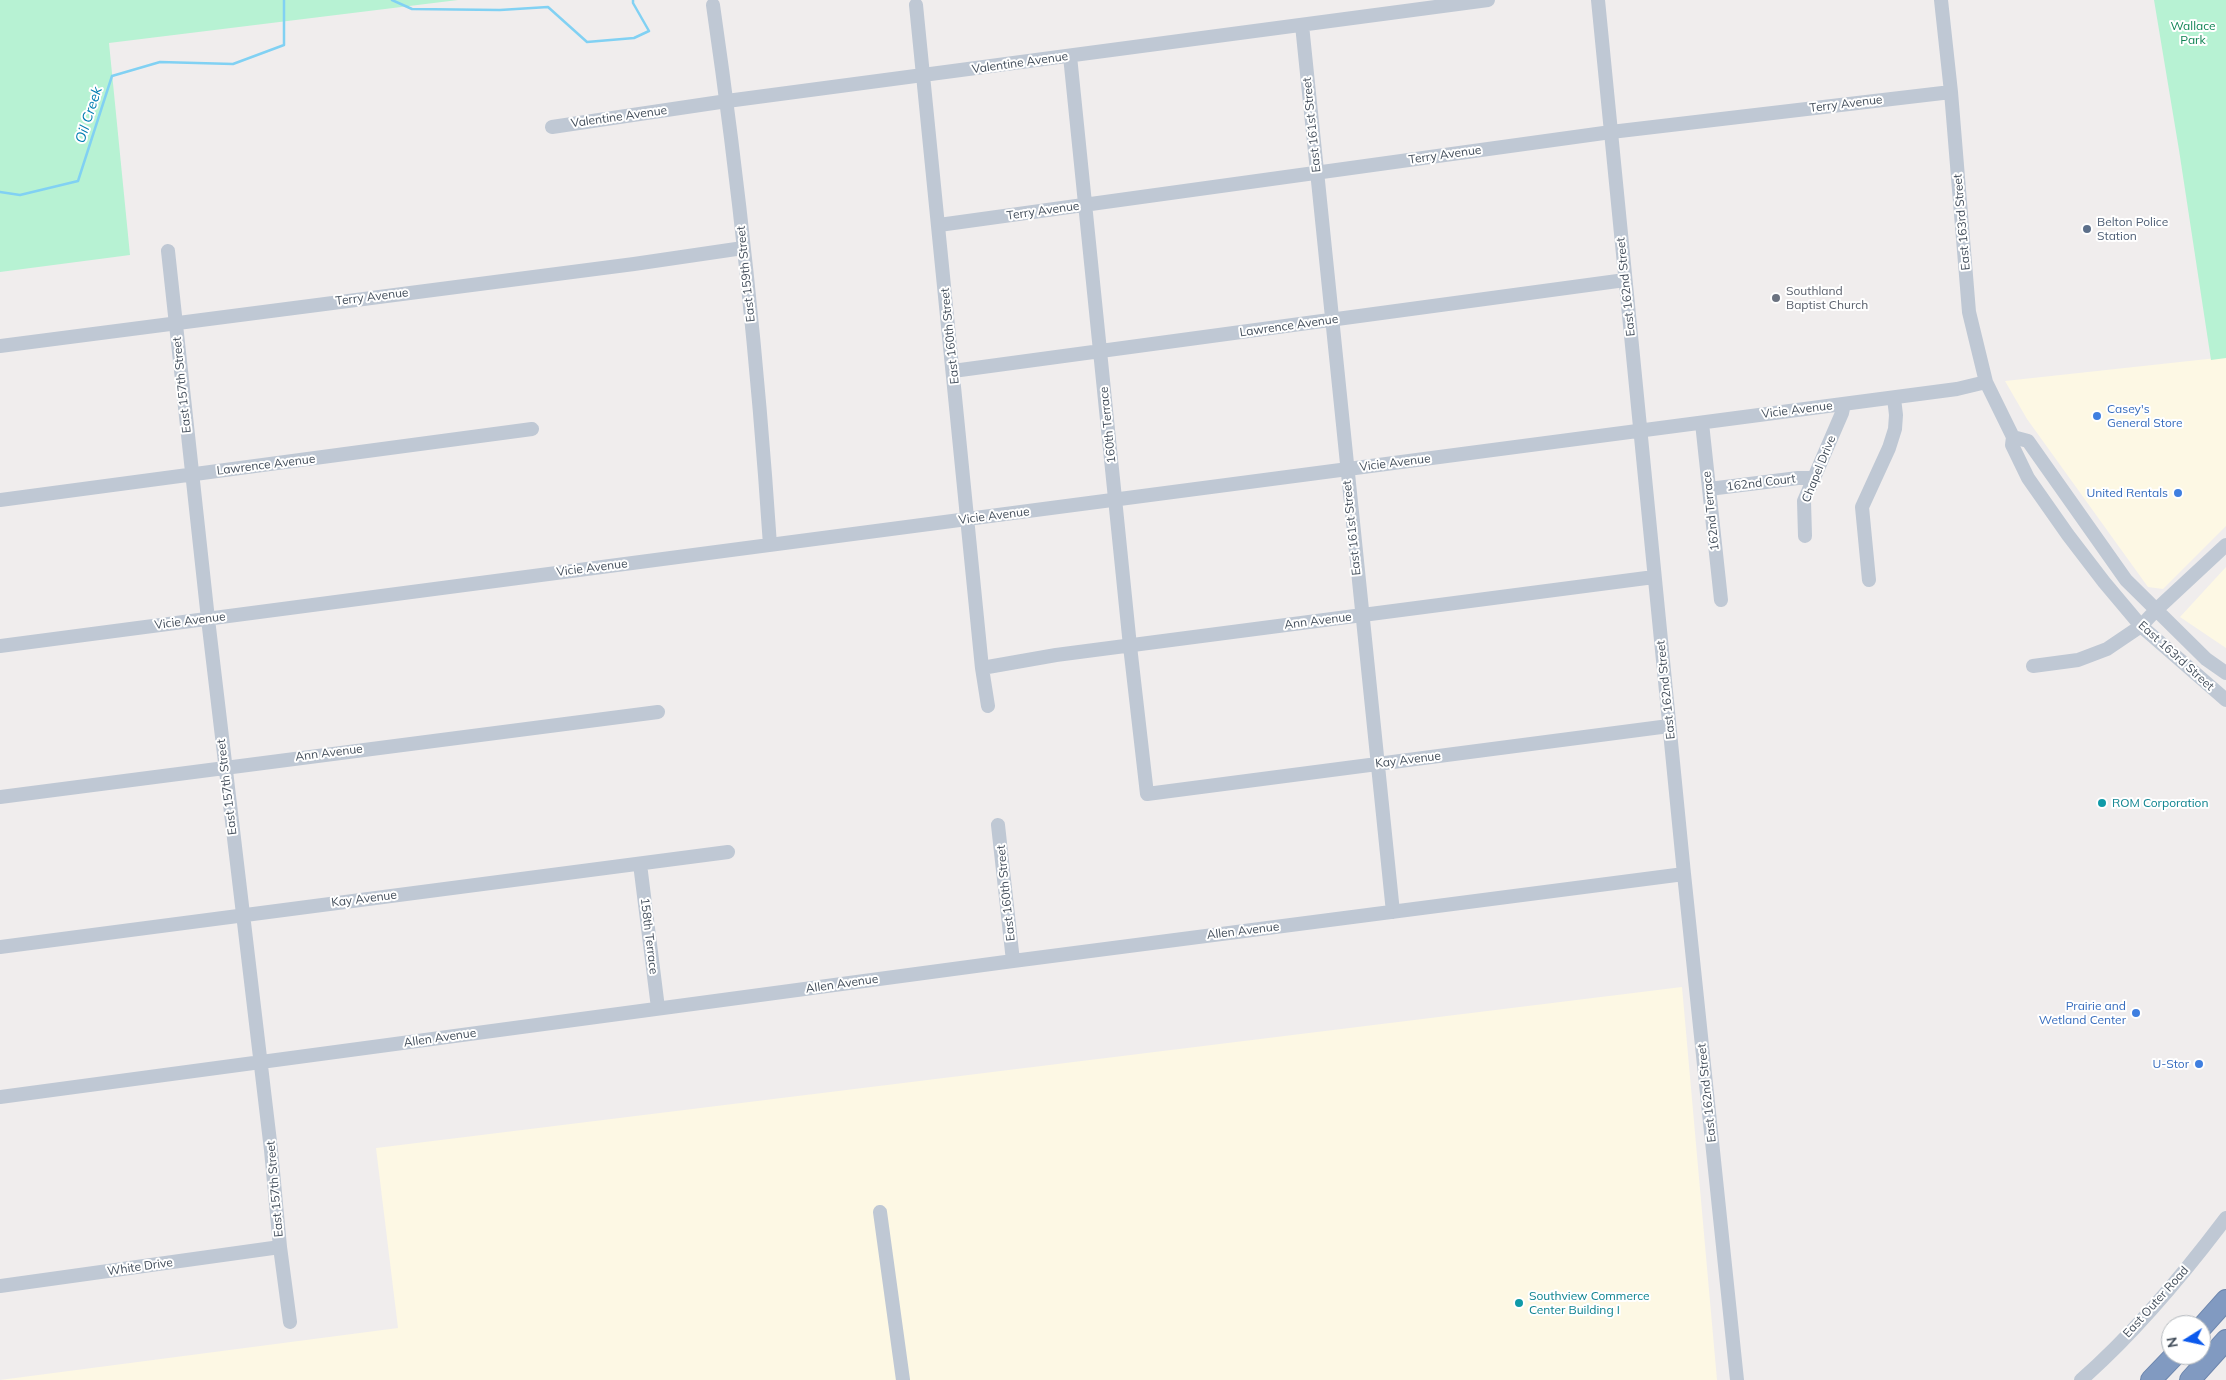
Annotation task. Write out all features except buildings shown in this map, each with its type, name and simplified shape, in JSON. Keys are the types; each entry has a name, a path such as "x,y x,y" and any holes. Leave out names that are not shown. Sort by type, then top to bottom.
{"highway":[{"path":"2211,1317 2226,1300"},
{"path":"2190,1380 2226,1340"},
{"path":"2150,1380 2166,1365"}],"street":[{"name":"Valentine Avenue","path":"552,127 727,101 1488,0"},
{"name":"East 162nd Street","path":"1598,0 1669,726 1737,1380"},
{"name":"East 163rd Street","path":"1941,0 1970,312 1986,382 2013,437 2012,445 2028,478 2068,535 2141,626 2226,700"},
{"name":"East 159th Street","path":"713,5 727,101 760,396 770,545"},
{"name":"East 160th Street","path":"916,5 982,668 988,706"},
{"name":"East 161st Street","path":"1302,25 1346,469 1393,912"},
{"name":"160th Terrace","path":"1070,56 1130,646 1147,794"},
{"name":"Terry Avenue","path":"939,225 1611,132 1951,92"},
{"name":"Terry Avenue","path":"0,346 634,264 743,248"},
{"name":"East 157th Street","path":"168,252 191,475 290,1322"},
{"name":"Lawrence Avenue","path":"953,371 1625,280"},
{"name":"Vicie Avenue","path":"0,646 1894,398 1957,389 1986,382"},
{"path":"1868,580 1862,507 1895,429 1894,398"},
{"name":"Chapel Drive","path":"1805,536 1804,501 1842,413 1844,404"},
{"name":"162nd Terrace","path":"1702,423 1721,600"},
{"name":"Lawrence Avenue","path":"0,500 532,429"},
{"name":"East 163rd Street","path":"2013,437 2028,441 2126,580 2206,659 2226,674"},
{"name":"162nd Court","path":"1709,489 1798,478 1814,478"},
{"path":"2033,666 2078,660 2107,649 2141,626 2226,545"},
{"name":"Ann Avenue","path":"982,668 1056,655 1654,577"},
{"name":"Ann Avenue","path":"0,797 225,766 658,712"},
{"name":"Kay Avenue","path":"1147,794 1669,726"},
{"name":"East 160th Street","path":"998,825 1013,961"},
{"name":"Kay Avenue","path":"0,947 728,852"},
{"name":"158th Terrace","path":"640,864 658,1008"},
{"name":"Allen Avenue","path":"0,1097 658,1008 1684,874"},
{"path":"880,1212 903,1380"},
{"name":"East Outer Road","path":"2081,1380 2139,1323 2226,1218"},
{"name":"White Drive","path":"0,1286 280,1247"}],"shaded area":[{"path":"2226,357 2226,526 2163,589 2148,587 2027,419 2005,381"},
{"path":"2226,567 2226,648 2180,617"},
{"path":"1682,987 1717,1380 0,1380 398,1328 376,1148"}],"green space":[{"path":"0,0 458,0 109,43 130,255 0,272"},
{"name":"Wallace Park","path":"2154,0 2226,0 2226,358 2211,360"}],"waterway":[{"name":"Oil Creek","path":"0,192 20,195 78,181 112,76 160,62 233,64 284,45 284,0"},
{"name":"Oil Creek","path":"392,0 412,9 500,10 548,7 587,42 634,38 649,31 633,0"}],"place":[{"name":"Belton Police Station","path":"2087,229"},
{"name":"Southland Baptist Church","path":"1776,298"},
{"name":"Casey's General Store","path":"2097,416"},
{"name":"United Rentals","path":"2178,493"},
{"name":"ROM Corporation","path":"2102,803"},
{"name":"Prairie and Wetland Center","path":"2136,1013"},
{"name":"U-Stor","path":"2199,1064"},
{"name":"Southview Commerce Center Building I","path":"1519,1303"}]}
